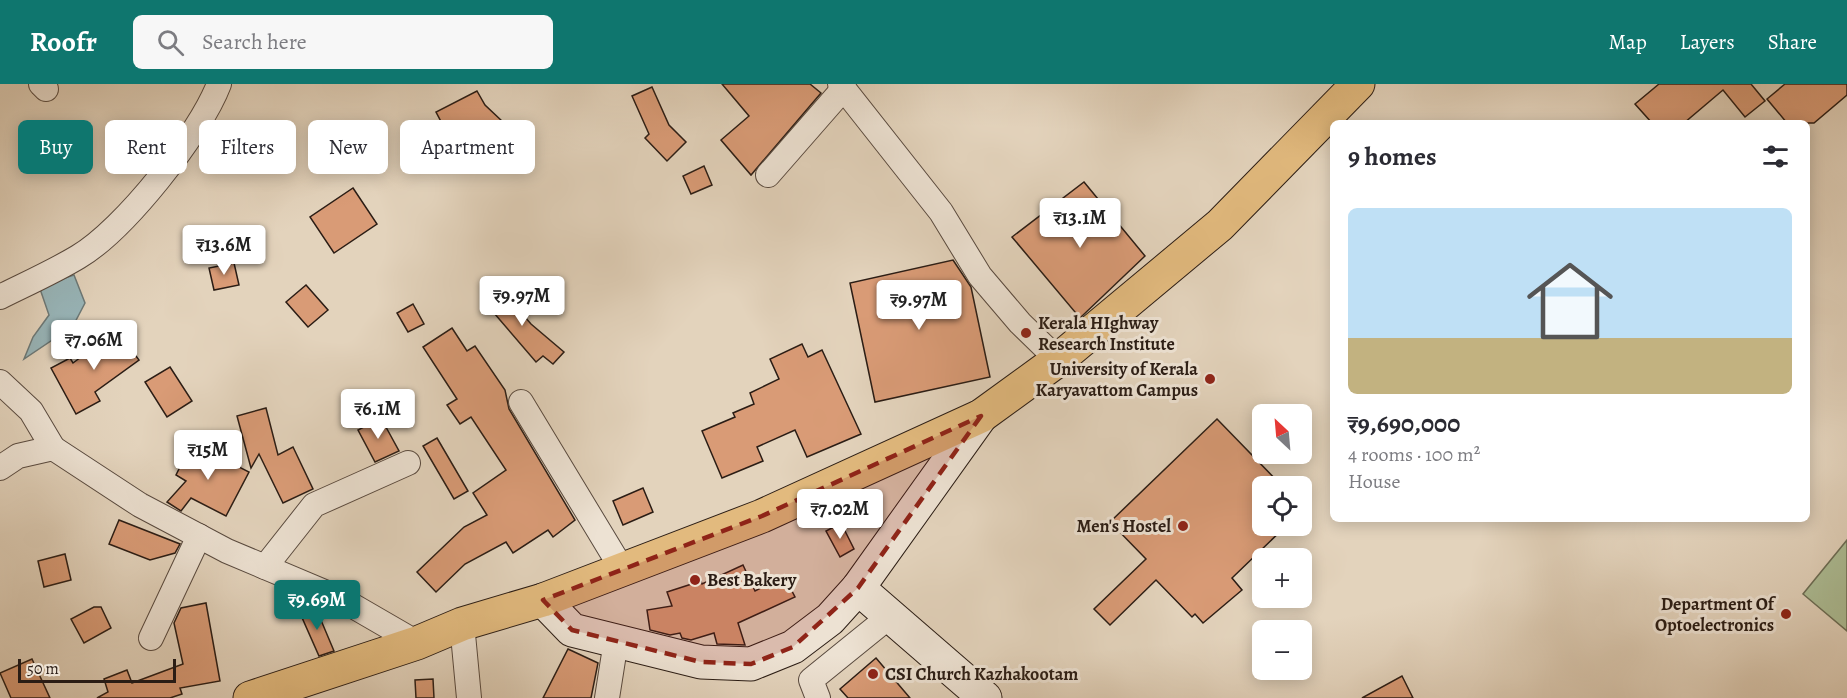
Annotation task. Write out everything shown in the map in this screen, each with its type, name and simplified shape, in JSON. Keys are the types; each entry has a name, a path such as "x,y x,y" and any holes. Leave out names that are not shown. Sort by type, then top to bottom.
{"main road":[{"path":"250,698 417,643 462,624 543,600 762,516 981,416 1058,360 1220,225 1359,84"},
{"path":"543,600 572,630 701,662 751,664 793,647 830,619 858,588 981,416"},
{"path":"858,588 985,698"}],"street":[{"path":"0,297 79,256 112,230 163,173 213,99 219,84"},
{"path":"768,175 842,86 941,212 980,276 1020,322 1058,360"},
{"path":"0,381 31,411 53,448 140,505 265,567 341,599 417,643"},
{"path":"521,402 622,569"},
{"path":"0,468 18,456 53,448"},
{"path":"265,567 314,505 408,463"},
{"path":"151,638 199,536"},
{"path":"818,698 811,680 890,616"},
{"path":"462,624 469,698"},
{"path":"608,698 616,641"}],"highlighted area":[{"path":"981,416 858,588 793,647 751,664 701,662 572,630 543,600 762,516"}],"green space":[{"path":"1847,540 1847,631 1803,594"}],"water":[{"path":"74,275 85,303 73,326 24,359 33,337 49,315 39,286"}],"building":[{"path":"722,84 810,84 821,93 751,175 721,140 749,116"},
{"path":"1659,84 1751,84 1765,101 1745,117 1723,90 1688,120 1649,120 1635,104"},
{"path":"1785,84 1847,84 1847,95 1814,123 1810,123 1810,120 1784,120 1767,99"},
{"path":"652,87 669,125 686,142 667,161 645,138 649,134 632,96"},
{"path":"477,91 485,105 501,120 440,120 436,112"},
{"path":"704,166 712,185 691,194 683,176"},
{"path":"1084,182 1145,256 1080,318 1012,237"},
{"path":"353,188 377,224 334,253 310,217"},
{"path":"953,260 971,287 990,377 875,402 850,283"},
{"path":"234,263 239,285 214,290 209,268"},
{"path":"306,285 328,310 308,327 286,302"},
{"path":"498,286 531,324 564,352 553,364 543,356 536,362 482,299"},
{"path":"413,304 424,324 408,332 397,313"},
{"path":"452,328 467,351 475,346 505,390 509,409 575,520 553,537 548,530 513,553 506,542 465,564 436,592 417,572 464,527 487,515 473,493 506,470 471,417 460,424 447,405 457,399 423,347"},
{"path":"117,330 139,360 95,392 100,401 76,414 51,368 70,358 73,363"},
{"path":"802,344 808,357 822,350 861,434 807,457 795,430 757,447 763,461 722,478 702,431 735,417 733,413 754,404 750,393 779,379 770,359"},
{"path":"170,367 192,401 167,417 145,382"},
{"path":"266,408 278,455 293,447 313,489 283,503 259,454 251,468 237,416"},
{"path":"381,418 399,451 375,462 358,430"},
{"path":"1217,419 1252,455 1252,464 1261,464 1272,476 1252,476 1252,536 1276,536 1263,548 1252,548 1252,559 1232,578 1242,590 1203,623 1195,614 1192,617 1156,580 1110,625 1094,609 1146,559 1110,522"},
{"path":"437,438 468,491 454,499 423,446"},
{"path":"192,443 249,472 226,516 191,498 181,511 167,502 186,481 176,475"},
{"path":"643,488 653,512 623,525 613,501"},
{"path":"119,520 180,544 175,553 150,560 109,544"},
{"path":"841,523 854,549 840,557 826,531"},
{"path":"65,554 71,580 44,587 38,561"},
{"path":"743,565 755,591 784,576 795,597 738,623 745,645 717,644 714,633 691,640 682,638 680,633 670,635 650,630 647,610 672,606 667,592 701,581 702,584"},
{"path":"206,603 220,681 180,688 182,694 170,698 97,698 108,692 104,679 127,670 132,683 183,664 174,623 181,608"},
{"path":"315,606 334,651 319,656 300,613"},
{"path":"94,607 101,607 111,628 84,643 71,619"},
{"path":"568,649 598,663 591,698 543,698"},
{"name":"CSI Church Kazhakootam","path":"876,658 910,698 848,698 840,689"},
{"path":"32,659 50,698 11,698 0,673"},
{"path":"1402,676 1413,698 1362,698"},
{"path":"433,679 434,698 416,698 415,680"}],"place":[{"name":"Kerala HIghway Research Institute","path":"1026,333"},
{"name":"University of Kerala Karyavattom Campus","path":"1210,379"},
{"name":"Men's Hostel","path":"1183,526"},
{"name":"Best Bakery","path":"695,580"},
{"name":"Department Of Optoelectronics","path":"1786,614"},
{"name":"CSI Church Kazhakootam","path":"873,674"}]}
